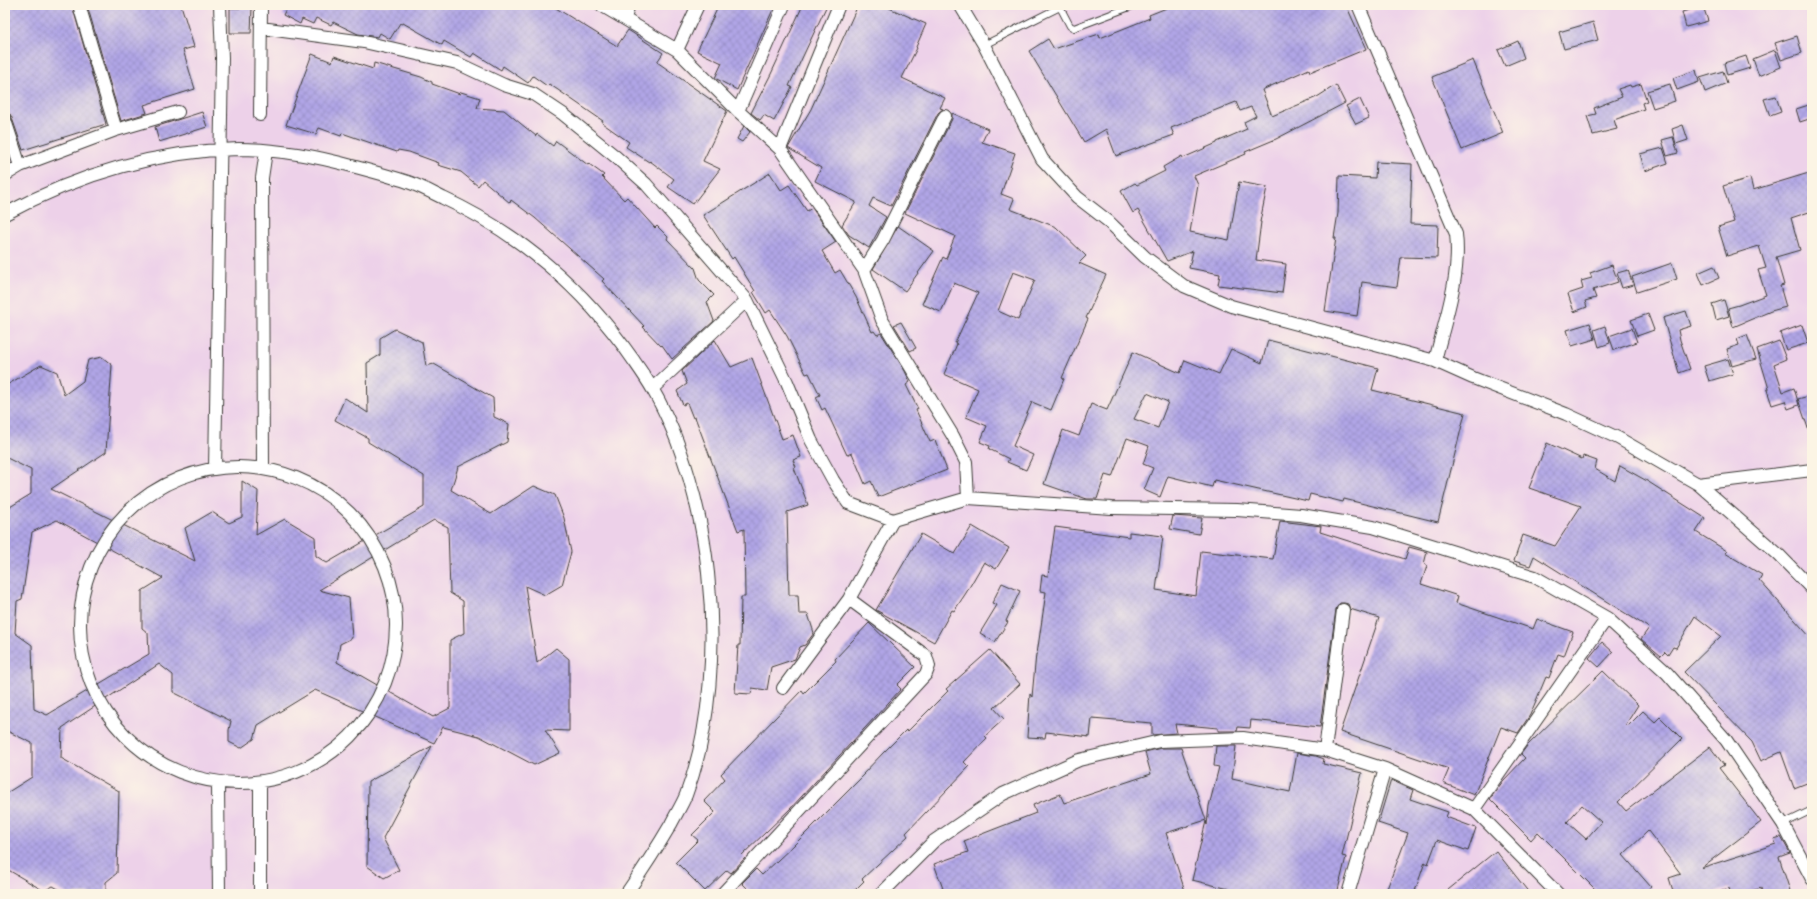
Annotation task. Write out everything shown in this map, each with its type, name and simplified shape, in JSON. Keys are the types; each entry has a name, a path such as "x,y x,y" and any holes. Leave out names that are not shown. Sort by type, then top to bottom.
{"street":[{"path":"79,5 116,130"},
{"path":"215,469 222,58 220,5"},
{"path":"260,115 261,5"},
{"path":"601,5 677,50 738,111 780,149 864,270 882,320 954,436 966,462 968,498"},
{"path":"625,18 629,5"},
{"path":"677,50 698,5"},
{"path":"738,111 784,5"},
{"path":"780,149 839,5"},
{"path":"960,5 984,44 1042,159 1077,197 1108,221 1145,257 1184,286 1231,306 1435,361 1473,378 1566,414 1605,432 1698,484 1779,555 1812,589"},
{"path":"1358,5 1456,234 1458,249 1456,271 1435,361"},
{"path":"261,28 364,42 457,63 504,84 533,94 563,114 616,157 646,184 747,300 787,382 811,440 848,503 893,520 968,498 1111,508 1237,510 1301,515 1372,527 1535,577 1607,618 1667,673 1726,740 1783,824 1812,879"},
{"path":"5,175 20,166 116,130 178,112"},
{"path":"864,270 883,240 945,116"},
{"path":"5,120 20,166"},
{"path":"5,214 40,195 89,176 152,158 220,150 266,151 324,158 410,182 469,209 506,232 582,296 622,344 653,388 672,428 686,472 704,541 712,611 710,678 700,747 685,797 654,854 626,894"},
{"path":"263,468 262,178 266,151"},
{"path":"653,388 747,300"},
{"path":"263,468 288,475 332,497 358,523 379,551 391,588 397,631 388,680 374,706 355,732 309,769 260,783 218,783 179,773 147,754 123,734 104,709 90,680 82,655 80,628 81,608 93,559 107,537 137,504 167,484 192,474 215,469 263,468"},
{"path":"1698,484 1812,470"},
{"path":"783,688 849,599 893,520"},
{"path":"722,894 926,674 929,666 926,656 849,599"},
{"path":"1325,750 1343,610"},
{"path":"1474,809 1607,618"},
{"path":"881,894 934,841 1003,794 1079,760 1160,741 1243,738 1325,750 1385,769 1474,809 1558,894"},
{"path":"1348,894 1385,769"},
{"path":"218,783 219,894"},
{"path":"260,783 260,894"}],"lane":[{"path":"984,44 1060,6 1070,26 1074,28 1135,5"},
{"path":"1783,824 1812,810"}],"shaded area":[{"path":"5,5 1812,5 1812,894 5,894"}],"building":[{"path":"5,5 72,5 106,124 23,150 12,118 10,114 5,113"},
{"path":"87,5 181,5 194,47 183,50 195,89 144,105 147,113 121,121"},
{"path":"288,5 551,5 617,46 628,30 663,53 657,62 727,111 703,161 720,169 693,204 668,187 674,179 650,161 649,162 626,147 629,142 602,123 603,121 549,84 547,86 533,76 528,83 503,66 501,70 474,53 471,57 444,41 442,45 403,23 400,23 390,39 380,33 378,37 358,34 333,22 331,25 316,18 313,24 302,19 300,24 283,15"},
{"path":"719,5 775,5 737,90 715,78 722,63 697,51"},
{"path":"803,5 827,5 789,86 792,87 774,121 764,115 760,120 751,113"},
{"path":"858,5 890,5 889,8 926,24 916,47 917,48 902,78 945,98 940,108 943,109 938,113 891,206 873,198 869,206 886,217 869,248 849,235 842,225 856,202 815,181 821,168 788,148 811,109"},
{"path":"1174,5 1346,5 1366,49 1310,72 1309,69 1262,90 1272,116 1317,97 1336,85 1345,103 1276,139 1245,152 1246,154 1194,176 1198,185 1190,232 1229,240 1239,182 1267,187 1260,222 1256,260 1286,264 1282,293 1218,285 1220,274 1189,268 1193,251 1167,261 1138,210 1133,213 1121,191 1135,183 1137,185 1165,171 1163,167 1182,156 1183,158 1247,129 1244,122 1256,116 1251,107 1240,111 1236,102 1171,128 1174,135 1116,156 1106,129 1084,142 1029,51 1048,39 1054,49 1099,34 1100,38 1150,18 1149,15"},
{"path":"1703,6 1708,21 1686,27 1682,12"},
{"path":"230,8 252,8 251,33 230,33"},
{"path":"1593,22 1598,40 1564,49 1559,32"},
{"path":"1797,36 1802,53 1781,60 1775,43"},
{"path":"1518,41 1524,58 1505,66 1498,50"},
{"path":"1775,50 1781,67 1759,76 1753,59"},
{"path":"312,54 332,62 334,56 373,69 374,63 421,77 432,82 432,84 460,94 461,92 480,98 477,108 504,110 536,136 537,134 553,146 556,141 604,175 602,177 624,200 627,197 655,228 657,226 668,237 667,239 695,268 699,280 714,295 707,302 714,321 672,359 662,345 661,346 643,327 644,326 602,281 604,279 535,218 511,200 510,203 483,180 478,186 461,172 438,165 439,163 409,152 398,150 397,152 342,133 341,136 319,128 316,134 286,125"},
{"path":"1746,56 1750,68 1727,75 1724,63"},
{"path":"1473,60 1503,133 1462,150 1432,77"},
{"path":"1696,70 1699,82 1677,90 1673,78"},
{"path":"1723,71 1727,83 1705,92 1700,78"},
{"path":"1641,84 1647,101 1642,103 1644,109 1614,120 1617,129 1593,135 1587,116 1596,114 1594,108 1622,97 1618,89 1630,85 1631,87"},
{"path":"1670,84 1675,101 1653,108 1647,91"},
{"path":"1776,96 1781,112 1770,116 1764,99"},
{"path":"1360,99 1369,118 1356,124 1346,106"},
{"path":"1812,104 1812,118 1800,122 1796,109"},
{"path":"202,112 207,127 159,142 155,127"},
{"path":"952,113 988,129 982,142 1015,153 1001,194 1014,199 1010,209 1056,227 1086,256 1079,263 1106,275 1086,318 1088,319 1062,378 1064,379 1051,410 1032,402 1013,446 1033,455 1026,470 1007,462 1009,459 989,449 990,446 980,442 987,426 966,417 978,389 944,374 957,344 955,343 978,293 954,283 941,312 922,304 943,257 946,259 955,236 905,213 952,119","holes":["1013,272 1035,280 1018,320 998,311"]},
{"path":"1683,125 1688,140 1676,144 1672,129"},
{"path":"744,126 750,132 742,142 737,139"},
{"path":"1673,137 1678,153 1667,156 1662,140"},
{"path":"1663,148 1668,163 1645,171 1640,154"},
{"path":"1376,162 1412,164 1410,224 1438,225 1437,258 1401,257 1397,287 1362,282 1357,316 1325,311 1336,238 1334,238 1338,213 1339,176 1375,178"},
{"path":"1812,172 1812,211 1791,218 1800,250 1776,257 1784,285 1780,286 1786,307 1771,311 1733,327 1728,308 1766,295 1758,270 1766,268 1759,246 1727,256 1718,227 1734,222 1723,186 1750,178 1753,190"},
{"path":"770,173 781,190 789,185 807,211 812,208 836,242 822,251 835,273 840,270 856,297 872,332 874,331 877,335 881,333 905,371 910,382 906,385 918,409 916,410 930,442 935,440 947,470 878,497 871,481 865,484 852,453 847,455 825,408 822,410 816,397 820,395 809,373 806,374 787,336 770,310 766,313 753,292 755,291 734,257 732,259 703,215"},
{"path":"898,226 934,251 905,291 873,269"},
{"path":"1672,263 1677,279 1637,292 1632,277"},
{"path":"1612,265 1618,282 1593,290 1596,298 1585,301 1587,307 1574,312 1568,294 1583,289 1581,281 1592,278 1590,273"},
{"path":"1714,266 1719,278 1703,285 1698,273"},
{"path":"1628,270 1633,285 1622,288 1617,273"},
{"path":"1724,300 1729,316 1716,320 1712,304"},
{"path":"1686,311 1691,326 1678,330 1690,369 1679,373 1663,318"},
{"path":"1648,314 1654,330 1637,336 1631,320"},
{"path":"901,322 916,348 910,351 894,325"},
{"path":"1590,323 1595,339 1572,346 1567,330"},
{"path":"1802,325 1808,343 1786,350 1780,333"},
{"path":"1605,326 1610,343 1599,347 1594,330"},
{"path":"1632,328 1637,342 1614,350 1609,336"},
{"path":"395,329 422,342 426,366 434,364 493,398 494,417 509,424 507,442 458,467 451,490 491,514 534,486 555,495 564,518 571,552 562,585 545,595 525,586 537,663 556,648 569,659 569,731 545,730 560,753 534,765 479,736 443,727 434,743 315,690 258,725 254,739 241,748 229,742 231,721 173,692 173,675 159,664 62,728 61,758 119,791 117,873 106,882 106,894 67,894 53,886 44,891 5,868 5,794 32,777 32,743 5,730 5,510 31,494 31,470 5,457 5,386 41,365 57,372 64,395 83,381 88,360 102,357 112,365 106,452 51,489 195,561 185,528 212,512 229,523 242,517 242,481 258,491 256,535 285,519 315,537 316,556 327,563 424,507 424,476 368,442 368,438 335,420 345,398 368,413 367,363 380,355 380,338","holes":["57,520 163,578 142,591 142,628 148,633 149,654 47,715 34,709 32,645 15,633 17,601 22,599 32,532","434,520 448,527 450,593 463,601 464,633 450,640 450,708 433,717 337,662 340,644 352,638 349,598 319,590"]},
{"path":"1747,335 1756,359 1732,366 1727,349 1739,345 1737,339"},
{"path":"715,340 731,367 752,358 782,439 793,435 801,457 793,460 796,467 794,468 808,505 787,512 789,595 798,595 799,614 808,614 814,633 805,645 800,647 795,659 771,667 767,690 752,688 751,694 735,693 738,645 740,645 741,597 745,597 744,529 738,531 695,417 693,418 687,403 683,405 677,391 687,384 682,371"},
{"path":"1268,340 1378,368 1372,390 1465,413 1438,522 1344,499 1343,502 1310,494 1308,501 1214,480 1212,487 1168,476 1160,497 1144,490 1153,468 1143,464 1149,446 1127,438 1112,477 1105,475 1097,499 1087,499 1044,484 1063,430 1079,436 1091,404 1107,410 1133,352 1180,373 1185,360 1219,374 1231,349 1262,363","holes":["1147,393 1168,402 1158,428 1134,419"]},
{"path":"1779,341 1786,359 1774,364 1783,392 1794,388 1799,405 1788,409 1785,401 1772,405 1767,390 1769,389 1757,349"},
{"path":"1728,359 1733,374 1709,381 1704,366"},
{"path":"1812,395 1812,434 1810,434 1798,399"},
{"path":"1547,443 1582,459 1583,456 1597,461 1595,469 1615,481 1620,466 1647,481 1705,518 1696,532 1727,551 1725,553 1762,575 1759,580 1812,639 1812,781 1794,788 1781,752 1761,761 1752,742 1684,672 1721,636 1695,616 1676,648 1673,647 1668,655 1665,652 1661,656 1641,639 1649,628 1534,556 1530,566 1514,561 1523,535 1555,546 1581,506 1529,488"},
{"path":"1173,516 1202,518 1199,534 1170,529"},
{"path":"1280,521 1321,526 1320,532 1405,559 1409,547 1427,552 1424,564 1427,566 1421,584 1458,596 1456,603 1533,629 1537,619 1573,632 1564,656 1558,654 1549,678 1546,677 1530,715 1518,733 1501,727 1474,795 1443,783 1449,769 1340,732 1379,618 1350,609 1348,604 1344,603 1340,603 1336,609 1320,727 1251,720 1250,728 1238,727 1237,731 1218,731 1218,728 1175,724 1177,733 1152,735 1152,723 1092,718 1090,737 1046,732 1045,738 1027,737 1030,694 1032,697 1036,654 1046,592 1040,591 1042,575 1048,576 1055,527 1129,537 1129,532 1163,536 1156,590 1196,596 1201,551 1273,559"},
{"path":"972,526 1009,548 996,569 984,562 954,611 952,610 934,642 876,610 921,534 955,554"},
{"path":"1002,583 1020,591 1006,621 1008,622 995,642 980,633 997,605 992,603"},
{"path":"869,623 915,667 897,685 901,689 790,809 742,855 745,858 731,873 727,870 705,891 676,862 698,840 692,835 715,812 704,801 725,779 721,774 802,690 804,693 836,661 835,659"},
{"path":"1602,642 1613,652 1599,667 1589,658"},
{"path":"990,650 1020,684 994,708 1004,719 985,736 987,738 964,762 969,767 906,833 908,836 862,879 864,881 851,894 753,894 742,883 756,869 762,875 794,845 864,775 863,774 906,730 907,732 948,691 946,689"},
{"path":"1603,671 1638,705 1626,724 1629,725 1643,711 1655,722 1660,717 1682,739 1618,802 1626,811 1710,747 1724,765 1719,768 1761,822 1701,868 1776,844 1774,839 1781,837 1790,853 1779,857 1791,894 1762,894 1761,888 1742,894 1731,894 1729,888 1709,894 1674,894 1669,878 1681,874 1648,831 1623,855 1651,887 1643,894 1600,894 1538,832 1531,840 1490,799 1503,781 1525,758 1521,754 1527,746","holes":["1582,805 1601,822 1586,839 1567,822"]},
{"path":"432,746 383,838 399,870 384,878 367,866 368,782"},
{"path":"1216,746 1236,746 1232,779 1290,792 1297,753 1324,759 1323,764 1362,773 1342,856 1346,857 1337,894 1228,894 1229,889 1192,880 1206,821 1207,825 1209,806 1219,767 1214,766"},
{"path":"1161,748 1181,748 1206,820 1166,833 1186,894 945,894 934,864 968,852 964,841 1036,813 1033,805 1060,794 1064,803 1151,774 1145,752"},
{"path":"1391,780 1413,790 1410,799 1448,812 1446,817 1476,828 1468,851 1437,840 1428,864 1425,862 1414,894 1385,894 1408,833 1378,823"},
{"path":"1496,851 1530,894 1443,894"}]}
